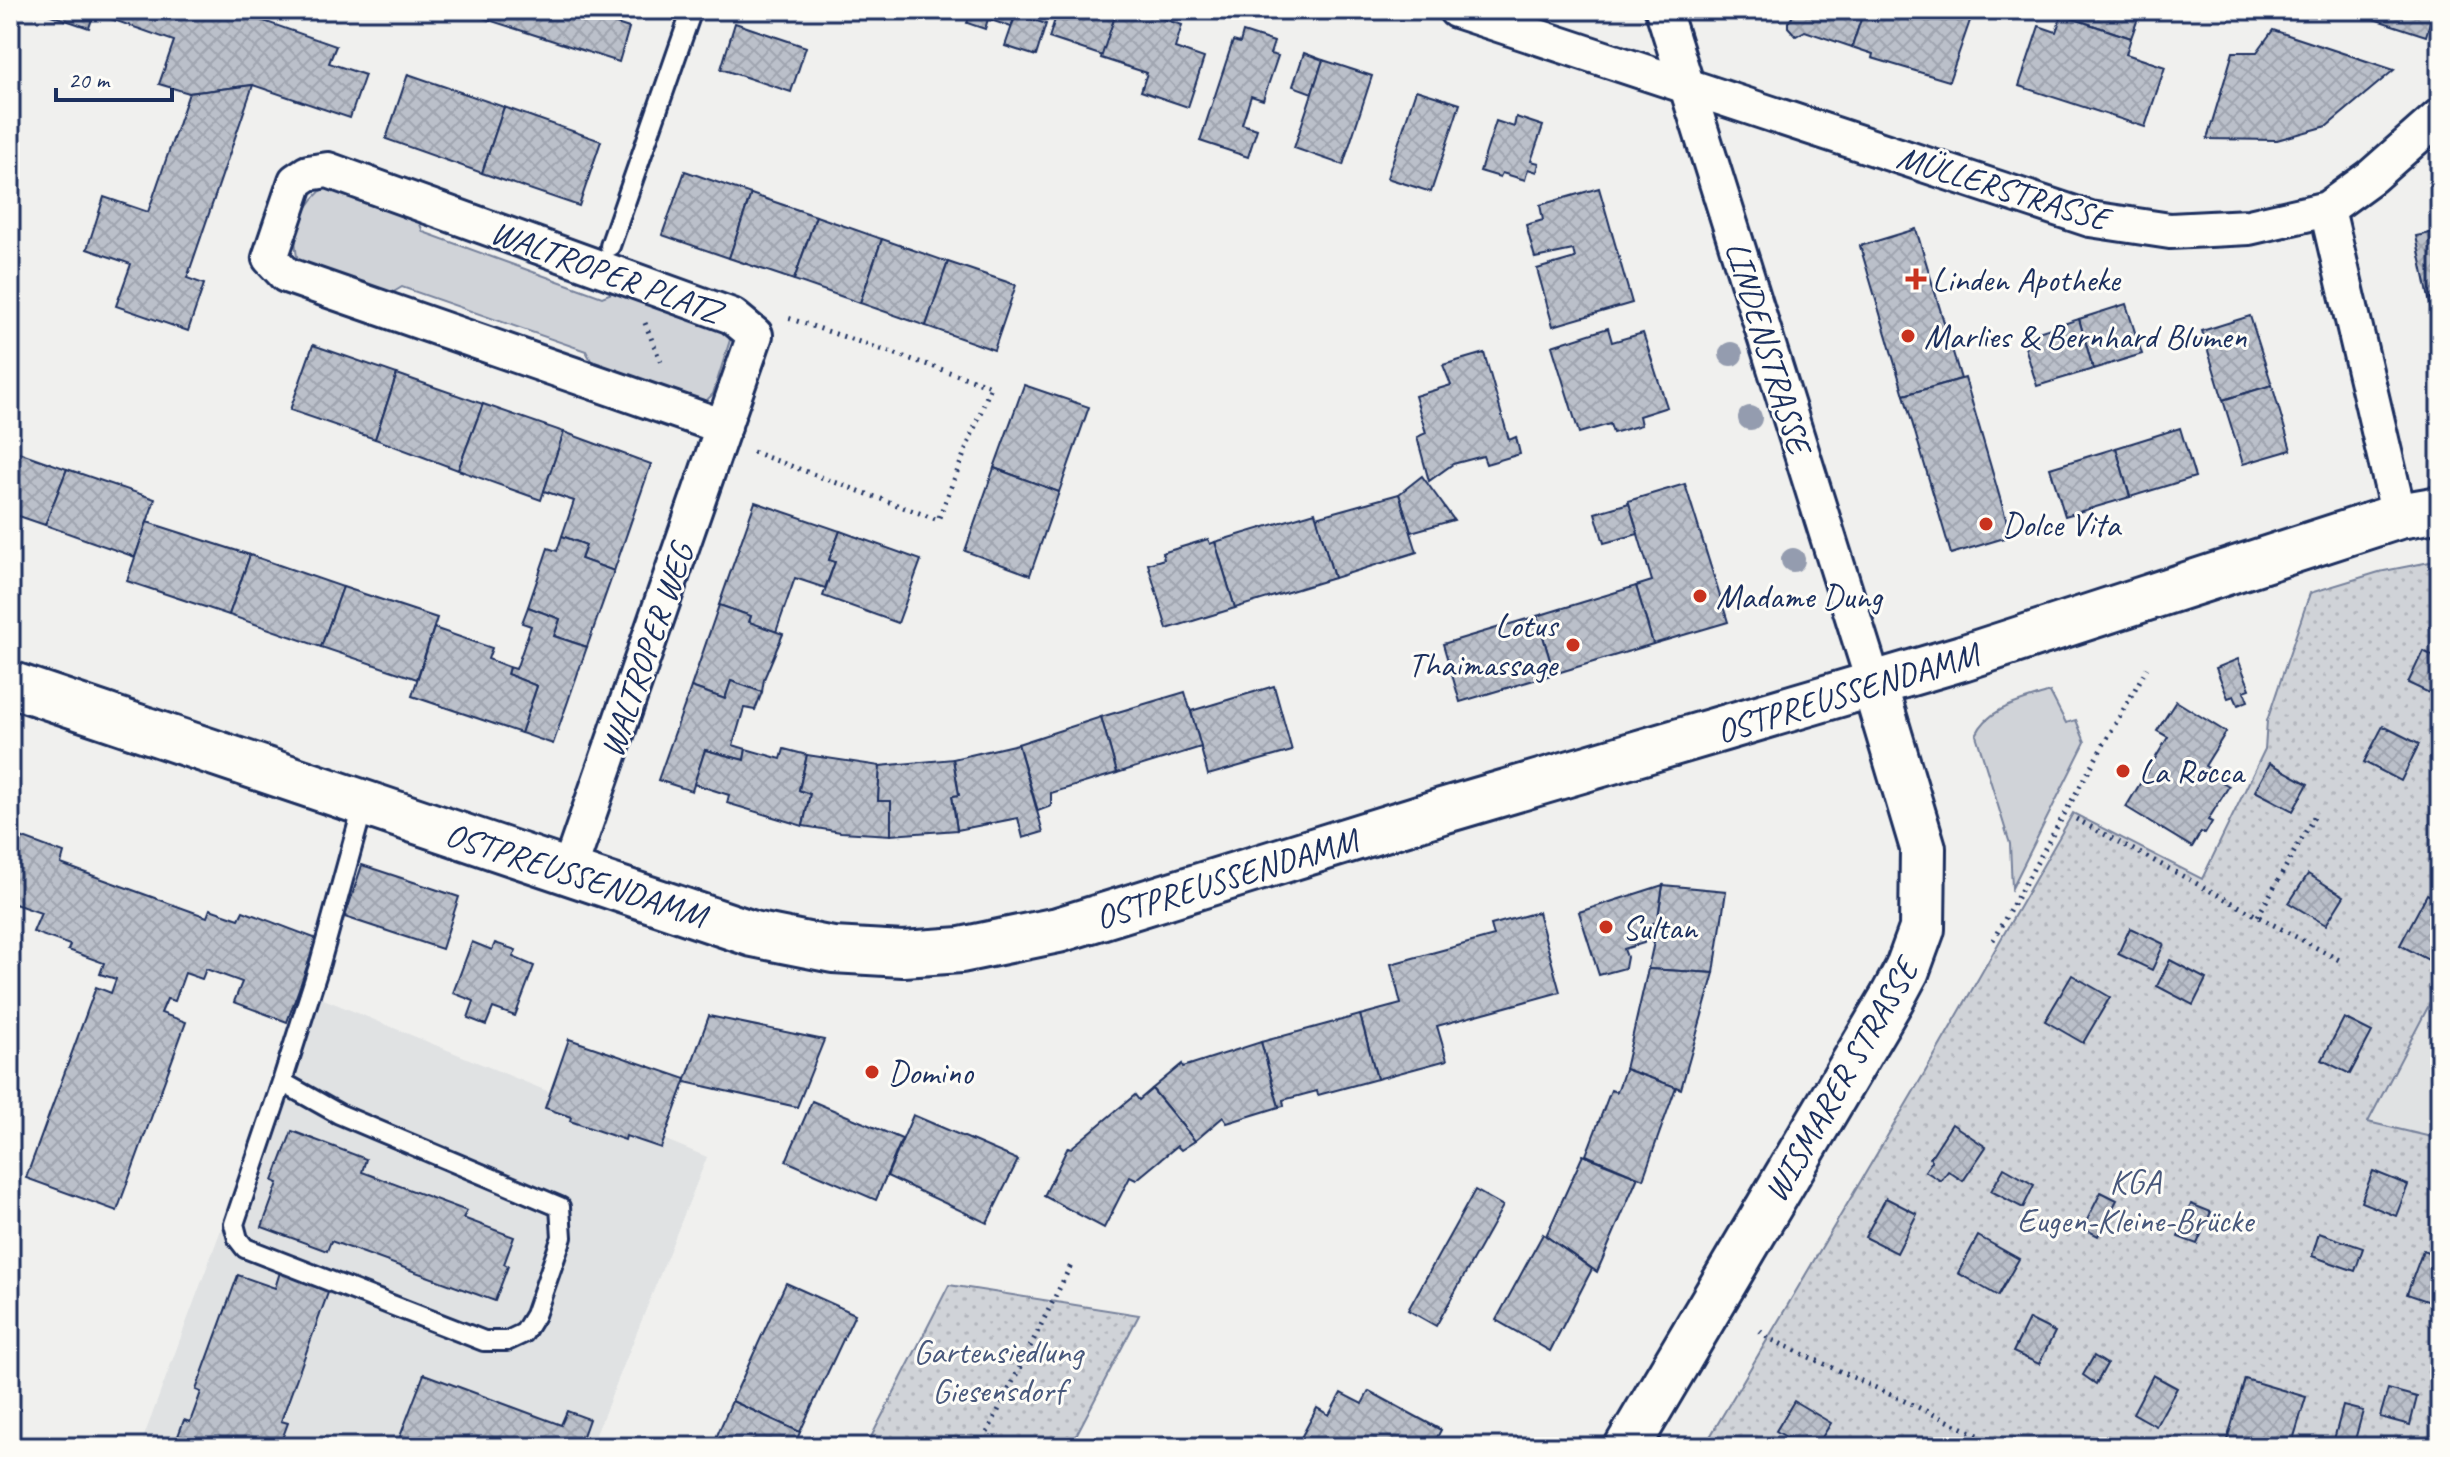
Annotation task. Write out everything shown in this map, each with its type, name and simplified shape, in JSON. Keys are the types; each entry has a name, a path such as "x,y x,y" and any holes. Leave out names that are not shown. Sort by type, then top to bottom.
{"main road":[{"name":"OSTPREUSSENDAMM","path":"13,692 364,803 753,934 833,950 903,954 961,950 1058,930 1430,815 1974,654 2419,512"},
{"name":"WISMARER STRASSE","path":"1627,1447 1892,998 1918,944 1922,929 1923,848 1874,684"}],"street":[{"name":"MÜLLERSTRASSE","path":"1456,10 2090,219 2170,231 2249,227 2327,209 2371,177 2440,116"},
{"name":"LINDENSTRASSE","path":"1663,10 1874,684"},
{"name":"WALTROPER PLATZ","path":"328,170 636,281 732,316 755,335 724,427 286,275 270,258 296,181 308,173 328,170"},
{"path":"2327,209 2419,512"},
{"name":"WALTROPER WEG","path":"568,873 724,427"}],"lane":[{"path":"610,246 692,10"},
{"path":"282,1082 339,1114 560,1207 562,1237 535,1315 524,1333 507,1341 484,1341 245,1248 238,1239 234,1224 320,963 364,803"}],"path":[{"path":"636,281 633,292 675,396 671,408"},
{"path":"752,452 938,520 991,386 774,313"},
{"path":"1993,940 2147,668"},
{"path":"2258,916 2315,815"},
{"path":"2076,819 2343,962"},
{"path":"980,1447 1073,1261"},
{"path":"1760,1331 1768,1338 2004,1447"}],"shaded area":[{"path":"2440,984 2440,1139 2368,1122"},
{"path":"309,993 707,1157 591,1447 140,1447"}],"green space":[{"path":"331,183 416,214 423,232 602,297 624,288 725,330 730,340 713,394 706,401 695,404 596,370 586,351 402,287 382,299 299,263 296,240 301,218 313,198"},
{"name":"KGA Eugen-Kleine-Brücke","path":"2440,560 2440,984 2368,1122 2440,1139 2440,1447 1704,1447 2073,813 2202,879 2265,749 2267,721 2310,593 2379,572"},
{"path":"2050,692 2066,723 2076,720 2085,742 2012,888 2010,844 1976,735 1998,711"},
{"name":"Gartensiedlung Giesensdorf","path":"949,1285 1139,1315 1070,1447 866,1447"}],"building":[{"path":"36,10 232,10 336,46 329,63 365,75 350,118 253,85 189,93 159,84 174,41 94,13 89,28"},
{"path":"472,10 572,10 629,28 619,62 470,14"},
{"path":"947,10 1017,10 1011,27 988,19 985,29 967,23 969,18"},
{"path":"1058,10 1117,10 1103,56 1049,38"},
{"path":"1117,10 1136,10 1182,25 1175,48 1204,58 1188,107 1141,91 1147,73 1101,58"},
{"path":"1789,10 1864,10 1852,47 1805,31 1796,36 1788,27 1792,18"},
{"path":"1864,10 1957,10 1972,15 1949,81 1872,58 1873,54 1852,47"},
{"path":"2064,10 2141,10 2131,38 2062,15"},
{"path":"2346,10 2434,10 2426,36"},
{"path":"1016,14 1046,24 1036,56 1005,46"},
{"path":"2062,15 2131,38 2126,54 2165,67 2145,127 2019,86 2039,26 2056,32"},
{"path":"735,23 806,47 791,92 721,69"},
{"path":"2273,30 2394,70 2327,126 2277,140 2207,139 2233,52 2257,52"},
{"path":"1243,32 1274,42 1270,54 1278,56 1263,100 1251,96 1242,124 1257,129 1248,157 1200,141 1233,41 1240,43"},
{"path":"1304,53 1323,60 1312,93 1293,86"},
{"path":"1323,60 1372,76 1343,165 1294,148"},
{"path":"408,74 504,107 482,173 386,139"},
{"path":"253,85 187,278 204,284 188,331 116,306 131,264 87,249 104,197 148,212 189,93"},
{"path":"1416,90 1460,104 1431,192 1387,178"},
{"path":"504,107 601,141 579,206 482,173"},
{"path":"1516,117 1543,126 1531,161 1539,163 1537,172 1528,169 1525,180 1480,171 1496,121 1514,127"},
{"path":"685,171 751,194 729,258 662,235"},
{"path":"1599,188 1632,303 1553,326 1537,269 1575,258 1573,250 1535,258 1526,225 1543,220 1540,205"},
{"path":"751,194 816,216 794,280 729,258"},
{"path":"816,216 882,239 860,303 794,280"},
{"path":"1916,229 1961,379 1904,395 1860,246"},
{"path":"2440,231 2440,296 2429,299 2416,236"},
{"path":"882,239 948,262 926,326 860,303"},
{"path":"948,262 1016,285 994,350 926,326"},
{"path":"2440,296 2440,351 2429,299"},
{"path":"2126,304 2142,354 2093,369 2079,319"},
{"path":"2250,316 2272,385 2223,400 2202,331"},
{"path":"2079,319 2093,369 2037,386 2022,337"},
{"path":"1608,328 1612,342 1643,333 1667,407 1639,416 1641,425 1613,433 1610,424 1579,433 1552,346"},
{"path":"313,345 397,374 375,439 290,410"},
{"path":"1484,353 1509,440 1516,437 1520,454 1486,464 1483,456 1453,464 1429,481 1417,437 1426,433 1415,396 1451,385 1443,365"},
{"path":"397,374 483,404 458,470 375,439"},
{"path":"1965,378 2011,536 1951,554 1904,395"},
{"path":"1024,385 1089,407 1059,492 994,468"},
{"path":"2272,385 2291,450 2243,464 2223,400"},
{"path":"483,404 564,432 541,500 458,470"},
{"path":"2180,428 2195,477 2130,497 2116,448"},
{"path":"564,432 651,464 614,571 581,559 586,545 562,536 574,501 544,491"},
{"path":"2116,448 2130,497 2065,516 2050,468"},
{"path":"10,449 67,469 45,525 10,513"},
{"path":"994,468 1059,492 1030,575 965,551"},
{"path":"67,469 155,499 135,557 45,525"},
{"path":"1422,476 1454,520 1411,532 1399,494"},
{"path":"1685,484 1728,622 1653,644 1636,586 1652,581 1628,501"},
{"path":"1399,494 1417,552 1334,578 1316,517"},
{"path":"755,502 840,531 829,560 835,562 825,588 795,578 776,632 749,622 751,616 719,605"},
{"path":"1629,503 1638,534 1604,543 1595,513"},
{"path":"1315,512 1334,578 1235,608 1215,542"},
{"path":"147,522 250,555 229,615 127,581"},
{"path":"840,531 921,560 898,623 823,596 835,562 829,560"},
{"path":"562,536 586,545 581,559 614,571 587,647 554,636 560,619 528,607 548,548 557,551"},
{"path":"1208,539 1210,544 1215,542 1235,608 1167,629 1148,564 1164,559 1162,553"},
{"path":"250,555 343,587 321,647 229,615"},
{"path":"1636,586 1653,644 1554,674 1537,616"},
{"path":"343,587 437,618 417,679 321,647"},
{"path":"719,605 751,616 749,622 783,634 764,679 762,692 731,681 725,699 691,687"},
{"path":"528,607 560,619 554,636 587,647 553,744 521,733 537,686 507,674 509,667 516,669 531,626 522,623"},
{"path":"1537,616 1554,674 1460,702 1443,644"},
{"path":"434,628 492,648 488,659 509,667 507,674 537,686 521,733 412,696"},
{"path":"2423,651 2440,659 2440,698 2408,683"},
{"path":"2238,659 2250,689 2244,691 2248,701 2238,705 2234,696 2228,698 2216,668"},
{"path":"731,681 762,692 755,710 744,708 733,745 746,749 744,760 705,750 692,791 658,780 691,687 725,699"},
{"path":"1274,686 1292,751 1208,775 1191,711"},
{"path":"1185,692 1201,747 1117,773 1101,717"},
{"path":"2176,701 2226,732 2205,766 2212,770 2209,774 2229,786 2208,820 2212,822 2205,834 2201,832 2192,847 2126,807 2168,737 2157,731"},
{"path":"1101,717 1117,773 1051,793 1051,806 1038,811 1018,744"},
{"path":"2383,726 2419,744 2401,781 2364,762"},
{"path":"1018,744 1043,832 1023,838 1018,818 957,830 952,796 959,795 953,759"},
{"path":"746,749 781,759 784,749 807,755 799,790 810,794 803,826 727,803 729,795 694,784 705,750 744,760"},
{"path":"807,755 880,766 878,801 891,801 891,835 803,826 810,794 799,790"},
{"path":"953,759 959,795 952,796 957,830 891,835 891,801 878,801 880,766"},
{"path":"2270,763 2308,784 2293,811 2255,791"},
{"path":"10,833 64,853 61,864 207,917 210,909 239,919 243,911 317,939 287,1022 234,1002 242,982 206,969 202,979 185,973 175,1001 167,999 161,1013 186,1022 117,1211 26,1178 96,987 111,993 116,979 100,974 104,963 68,950 70,945 33,932 41,913 15,904 10,918"},
{"path":"362,865 459,897 442,949 345,917"},
{"path":"2308,874 2344,896 2326,925 2289,903"},
{"path":"1663,885 1726,891 1714,973 1648,969 1654,942 1650,941 1653,923 1657,923"},
{"path":"1663,885 1657,923 1653,923 1652,931 1646,933 1644,943 1624,949 1627,957 1625,968 1599,975 1579,912"},
{"path":"2427,894 2440,901 2440,953 2434,963 2400,945"},
{"path":"1538,912 1560,992 1437,1026 1447,1060 1377,1079 1360,1015 1401,1004 1391,964 1494,936 1491,925"},
{"path":"2130,928 2164,944 2152,970 2118,954"},
{"path":"472,942 492,950 495,943 516,950 513,957 534,966 515,1016 493,1008 486,1025 468,1018 474,1001 453,993"},
{"path":"2170,960 2206,979 2193,1005 2157,986"},
{"path":"1648,969 1714,973 1681,1089 1625,1069"},
{"path":"2072,975 2110,997 2083,1043 2045,1021"},
{"path":"1360,1015 1377,1079 1318,1095 1317,1091 1283,1100 1284,1106 1279,1107 1261,1042"},
{"path":"709,1016 824,1040 797,1107 685,1082"},
{"path":"2344,1018 2372,1032 2350,1074 2322,1060"},
{"path":"569,1039 686,1079 661,1148 626,1136 625,1140 570,1121 571,1117 545,1108"},
{"path":"1261,1042 1279,1107 1227,1123 1223,1117 1195,1141 1152,1089 1182,1064 1183,1067"},
{"path":"1625,1069 1676,1087 1643,1179 1586,1155 1611,1090 1617,1092"},
{"path":"1152,1089 1195,1141 1181,1150 1177,1146 1136,1180 1130,1177 1104,1228 1044,1196 1068,1147 1071,1148 1135,1095 1139,1100"},
{"path":"812,1101 902,1139 876,1200 786,1161"},
{"path":"913,1115 1018,1160 987,1223 887,1176"},
{"path":"1952,1124 1986,1147 1963,1181 1948,1171 1941,1181 1925,1171"},
{"path":"292,1131 366,1159 362,1172 467,1211 463,1218 514,1237 504,1264 508,1266 495,1301 331,1241 327,1251 262,1227 278,1183 273,1181"},
{"path":"1583,1155 1638,1177 1597,1272 1546,1236"},
{"path":"2004,1168 2034,1185 2023,1208 1991,1191"},
{"path":"2373,1171 2408,1185 2396,1216 2361,1202"},
{"path":"1475,1190 1503,1206 1436,1326 1408,1310"},
{"path":"2101,1192 2117,1200 2098,1236 2083,1228"},
{"path":"1886,1198 1917,1214 1897,1253 1865,1237"},
{"path":"2191,1204 2211,1212 2197,1244 2178,1237"},
{"path":"2319,1233 2363,1248 2355,1271 2312,1256"},
{"path":"1543,1234 1592,1269 1550,1351 1496,1320"},
{"path":"1978,1236 2019,1259 1998,1296 1958,1273"},
{"path":"2423,1250 2440,1257 2440,1293 2436,1304 2407,1294"},
{"path":"280,1272 329,1290 281,1421 288,1423 279,1447 174,1447 184,1420 190,1422 201,1392 196,1390 238,1275 275,1288"},
{"path":"786,1283 855,1314 800,1432 732,1401"},
{"path":"2029,1319 2055,1332 2039,1364 2013,1352"},
{"path":"2094,1356 2107,1364 2096,1384 2083,1375"},
{"path":"424,1374 561,1425 567,1411 589,1419 579,1447 396,1447"},
{"path":"2153,1375 2177,1388 2156,1426 2133,1413"},
{"path":"2245,1379 2306,1397 2291,1447 2225,1447"},
{"path":"2388,1389 2417,1397 2410,1425 2380,1417"},
{"path":"1369,1391 1441,1430 1432,1447 1296,1447 1317,1408 1329,1415 1341,1393 1362,1404"},
{"path":"732,1401 800,1432 794,1447 712,1447"},
{"path":"1794,1401 1831,1423 1816,1447 1803,1447 1776,1431"},
{"path":"2343,1406 2363,1411 2353,1447 2332,1447"}],"place":[{"name":"Linden Apotheke","path":"1916,279"},
{"name":"Marlies & Bernhard Blumen","path":"1908,336"},
{"name":"Dolce Vita","path":"1986,524"},
{"name":"Madame Dung","path":"1700,596"},
{"name":"Lotus Thaimassage","path":"1573,645"},
{"name":"La Rocca","path":"2123,771"},
{"name":"Sultan","path":"1606,927"},
{"name":"Domino","path":"872,1072"}]}
